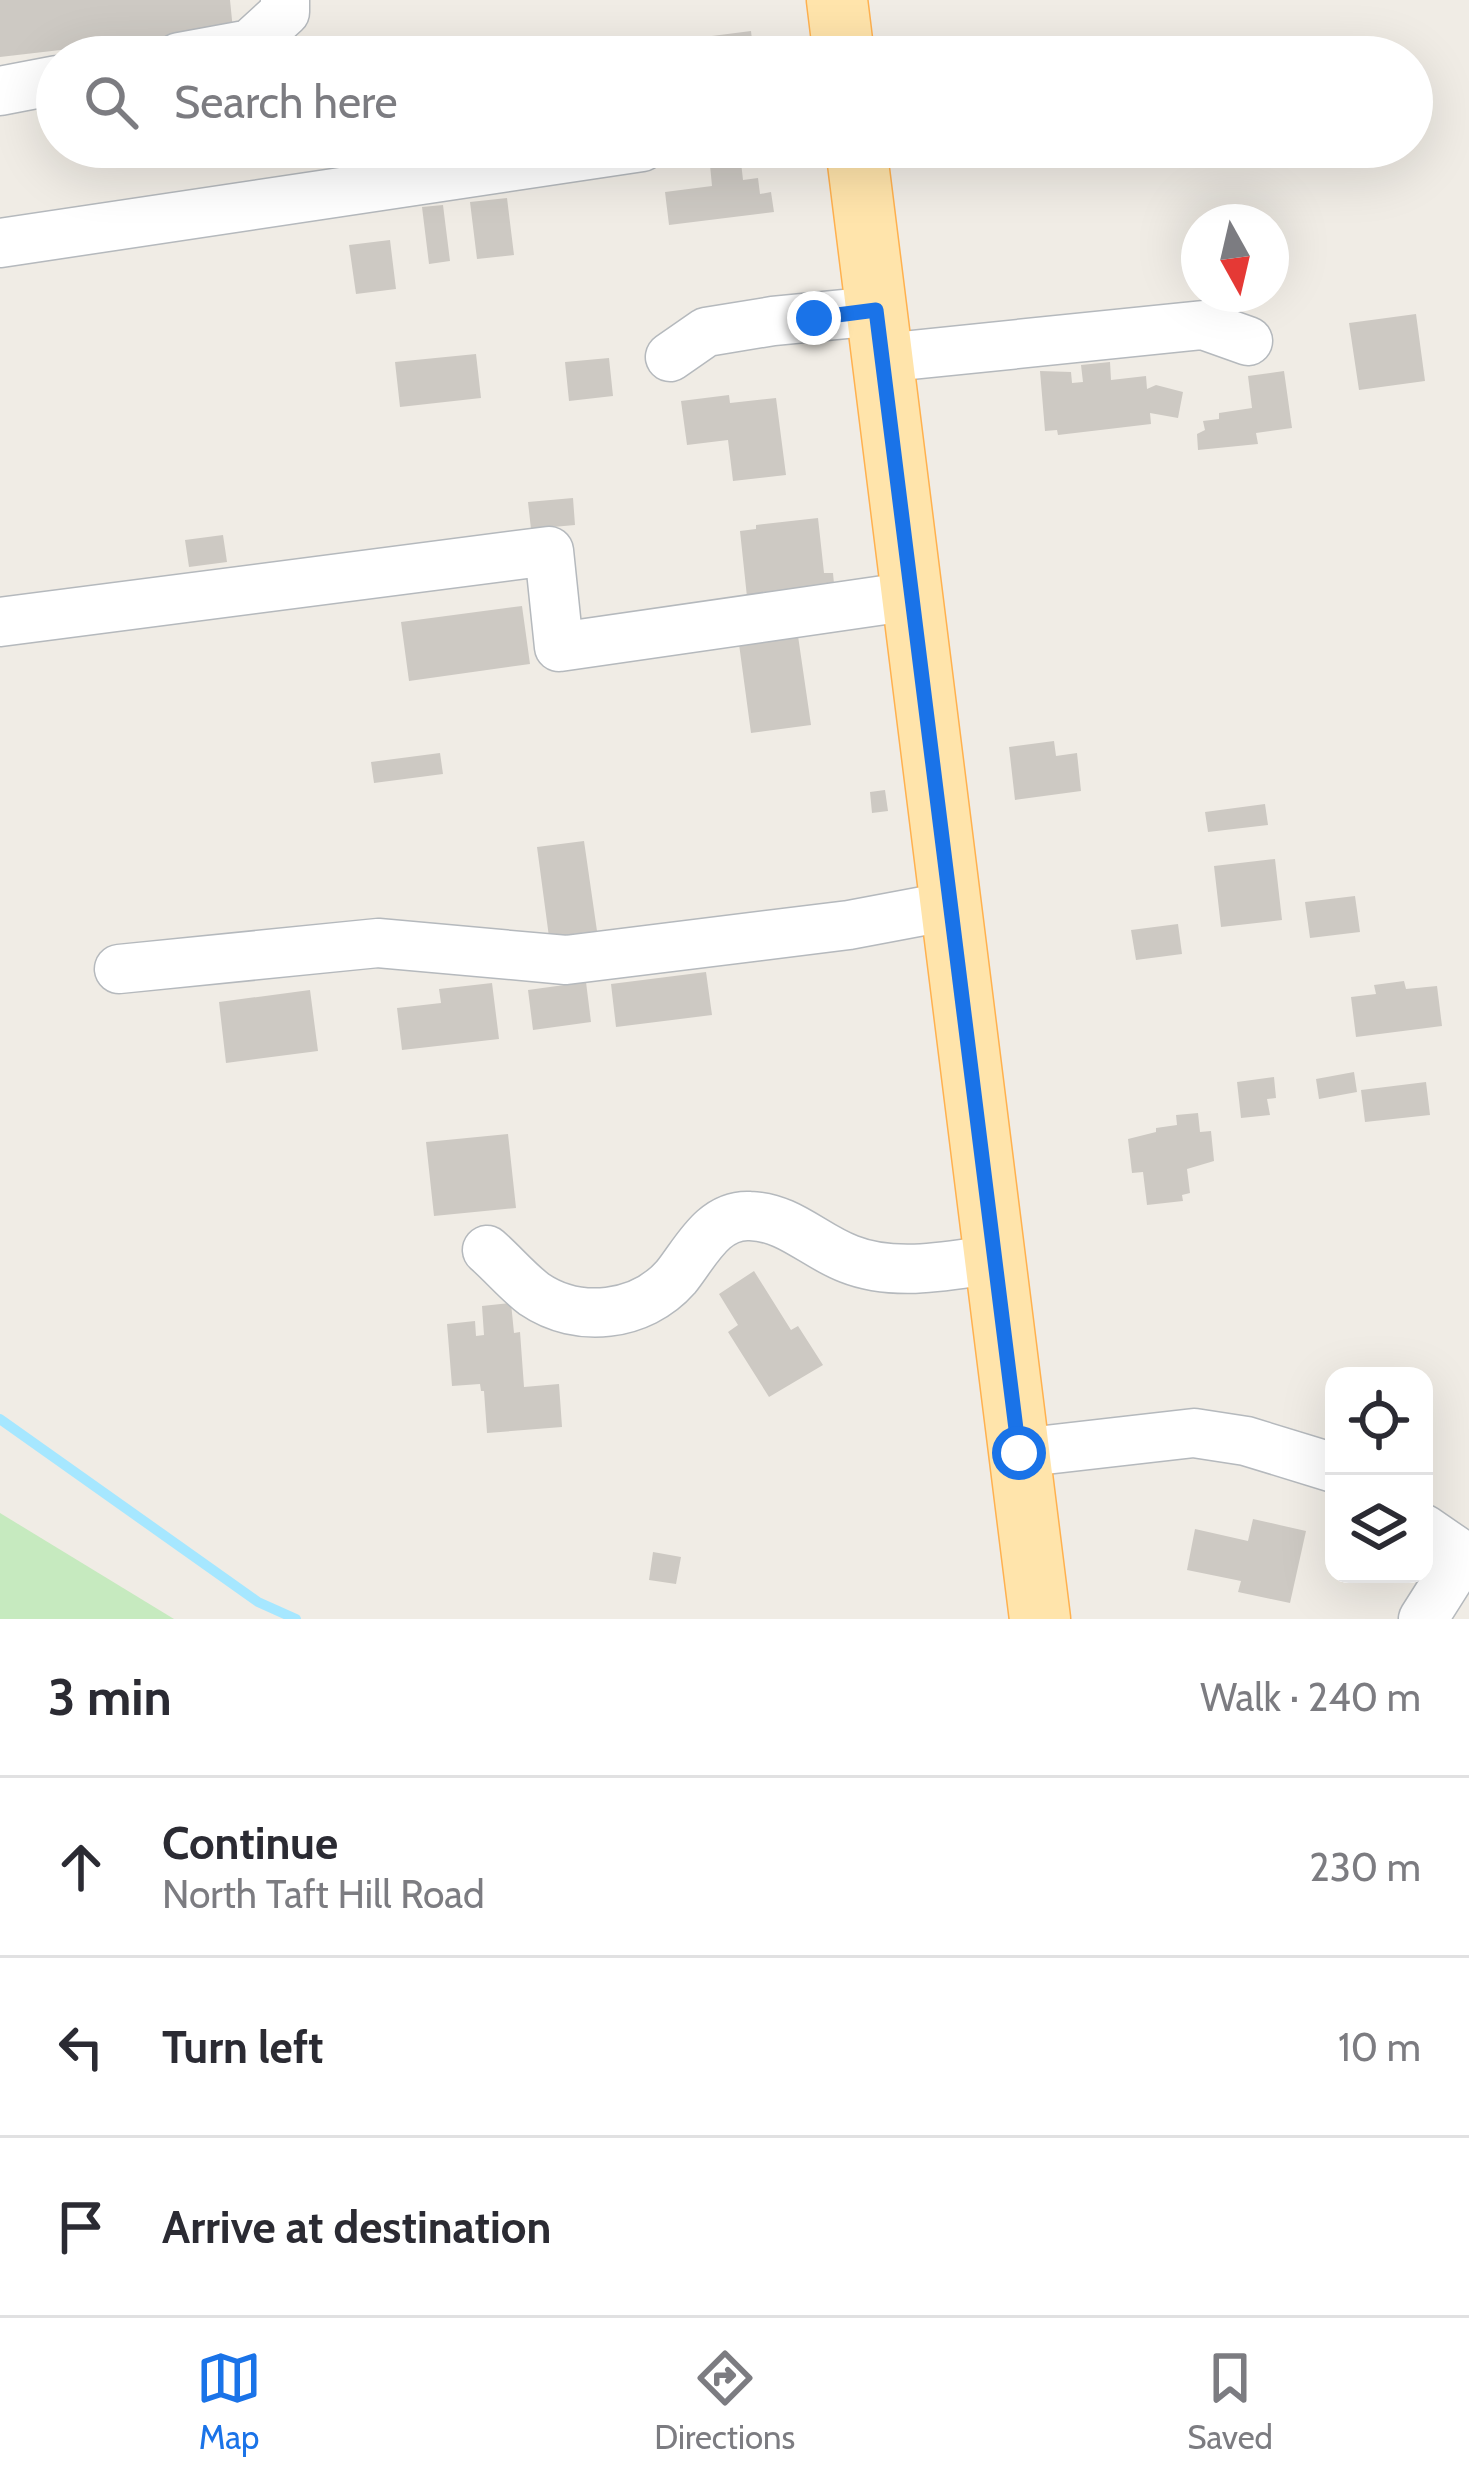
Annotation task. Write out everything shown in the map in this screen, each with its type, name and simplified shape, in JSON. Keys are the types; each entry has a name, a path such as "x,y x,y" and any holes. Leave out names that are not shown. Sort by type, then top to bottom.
{"main road":[{"path":"837,0 841,36"},
{"path":"859,168 1040,1619"}],"street":[{"path":"259,36 285,12 285,0"},
{"path":"0,91 36,84"},
{"path":"0,242 500,168"},
{"path":"670,358 706,332 772,321 879,334 1203,325 1248,340"},
{"path":"0,622 549,551 559,647 912,596"},
{"path":"119,969 379,944 566,960 849,926 950,906"},
{"path":"487,1250 537,1296 595,1315 626,1310 671,1282 719,1222 745,1215 778,1220 851,1260 893,1268 995,1259"},
{"path":"1019,1453 1194,1432 1246,1441 1325,1465"},
{"path":"1424,1619 1452,1548"}],"green space":[{"path":"0,1513 174,1619 0,1619"}],"building":[{"path":"0,0 230,0 233,30 181,36 36,36 36,53 0,57"},
{"path":"751,31 752,36 712,36"},
{"path":"710,168 742,168 743,180 758,178 760,194 771,192 774,212 669,225 665,192 712,186"},
{"path":"507,198 514,255 477,259 470,202"},
{"path":"443,205 450,261 429,264 422,207"},
{"path":"390,240 396,289 356,294 349,245"},
{"path":"1416,314 1425,381 1359,390 1349,323"},
{"path":"476,354 481,398 400,407 395,362"},
{"path":"609,358 613,396 569,401 565,362"},
{"path":"1110,362 1111,380 1146,376 1147,389 1156,385 1183,392 1178,418 1150,413 1151,424 1058,435 1057,430 1045,431 1040,371 1071,372 1072,383 1083,382 1081,365"},
{"path":"1284,371 1292,428 1256,433 1258,444 1198,450 1197,434 1205,430 1203,421 1219,419 1219,413 1252,408 1248,376"},
{"path":"729,395 730,403 776,398 786,475 733,481 728,440 687,445 681,401"},
{"path":"573,498 575,525 531,529 528,502"},
{"path":"818,518 824,573 833,573 834,584 747,597 740,531"},
{"path":"223,535 227,562 189,567 185,540"},
{"path":"522,606 530,664 409,681 401,622"},
{"path":"798,636 811,725 751,733 739,644"},
{"path":"1054,741 1056,756 1077,753 1081,791 1015,800 1009,747"},
{"path":"440,753 443,774 374,783 371,762"},
{"path":"885,790 888,811 872,813 870,792"},
{"path":"1265,804 1268,825 1208,832 1205,812"},
{"path":"584,841 597,931 549,937 537,847"},
{"path":"1275,859 1282,920 1221,927 1214,866"},
{"path":"1355,896 1360,932 1310,938 1305,902"},
{"path":"1178,924 1182,954 1136,960 1131,930"},
{"path":"706,972 712,1015 616,1027 611,984"},
{"path":"1404,981 1406,989 1437,986 1442,1026 1356,1037 1351,997 1376,994 1374,985"},
{"path":"586,982 591,1022 533,1030 528,990"},
{"path":"492,983 499,1039 402,1050 397,1008 441,1003 439,989"},
{"path":"310,990 318,1051 226,1063 219,1002"},
{"path":"1354,1072 1357,1092 1319,1099 1316,1079"},
{"path":"1274,1077 1276,1098 1267,1099 1270,1115 1241,1118 1237,1082"},
{"path":"1426,1082 1430,1115 1365,1122 1361,1090"},
{"path":"1198,1113 1200,1132 1211,1131 1214,1161 1187,1169 1190,1193 1182,1195 1183,1201 1147,1205 1143,1172 1132,1173 1128,1139 1177,1125 1176,1115"},
{"path":"508,1134 516,1208 434,1216 426,1142"},
{"path":"754,1271 791,1330 798,1326 823,1365 769,1397 728,1332 738,1325 719,1294"},
{"path":"511,1303 514,1333 520,1332 524,1387 559,1384 562,1427 487,1433 480,1384 452,1386 447,1324 475,1321 476,1336 484,1335 482,1306"},
{"path":"1253,1519 1306,1531 1290,1603 1238,1592 1241,1581 1187,1570 1195,1529 1248,1541"},
{"path":"653,1552 681,1557 676,1584 649,1580"}],"waterway":[{"path":"0,1419 258,1602 296,1619"}],"route":[{"path":"814,318 876,310 1019,1453"}]}
